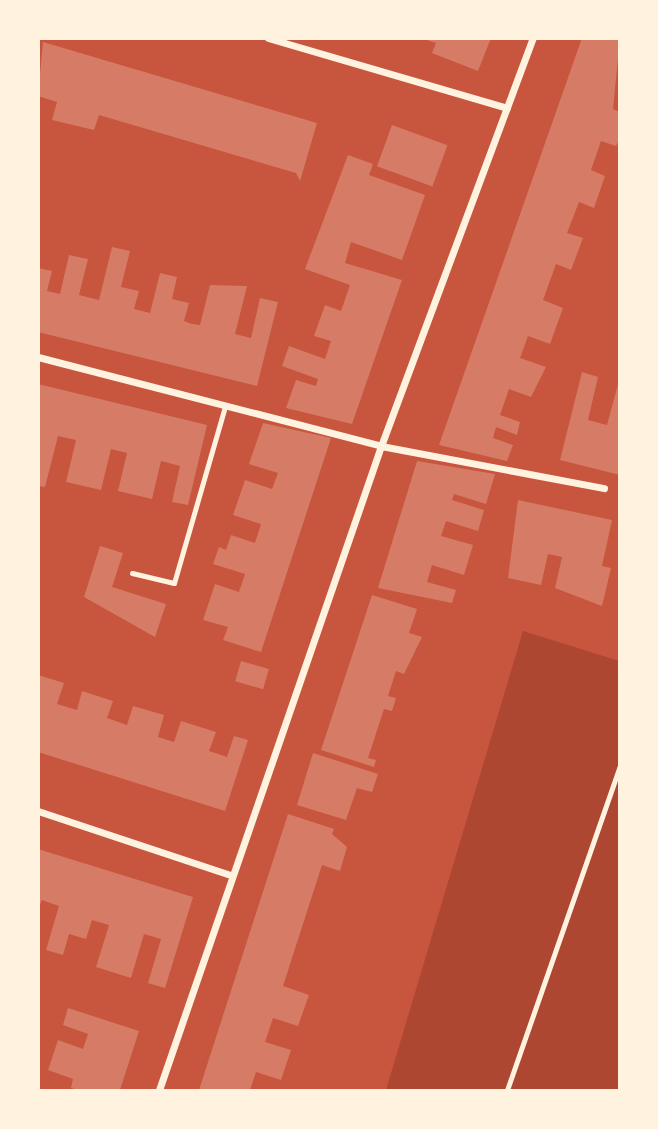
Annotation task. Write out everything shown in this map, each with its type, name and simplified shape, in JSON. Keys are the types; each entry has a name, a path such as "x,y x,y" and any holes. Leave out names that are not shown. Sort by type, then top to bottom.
{"street":[{"path":"268,38 507,108"},
{"path":"159,1090 230,875 381,446 533,38"},
{"path":"38,357 381,446 604,488"},
{"path":"38,811 230,875"}],"lane":[{"path":"132,573 174,583 225,406"},
{"path":"507,1090 620,766"}],"shaded area":[{"path":"523,631 619,661 619,1090 386,1090"}],"building":[{"path":"491,38 478,71 432,53 436,43 424,39"},
{"path":"582,38 620,38 613,109 620,112 620,138 616,146 601,141 591,170 605,176 594,208 579,202 567,233 583,238 571,270 556,264 543,300 563,308 550,344 528,336 520,358 546,367 531,397 509,389 500,415 520,422 517,435 496,427 493,438 513,445 507,461 439,445"},
{"path":"43,42 317,123 300,181 296,173 99,115 94,130 52,120 57,102 38,96"},
{"path":"392,125 447,145 432,187 377,166"},
{"path":"348,155 373,164 369,175 425,195 402,260 351,242 345,263 402,280 352,424 286,408 296,380 316,386 318,379 282,366 289,346 325,359 331,341 314,336 325,305 341,311 350,285 305,269"},
{"path":"112,247 130,251 121,287 139,291 134,309 150,313 160,273 177,277 172,299 189,303 184,321 192,324 200,325 210,285 247,286 235,334 251,338 260,298 278,302 257,386 38,332 38,268 52,271 47,291 60,294 69,255 88,259 79,295 99,300"},
{"path":"582,372 598,377 588,420 607,425 620,377 620,475 560,460"},
{"path":"38,384 207,425 188,505 172,502 180,466 161,461 152,499 118,491 127,453 111,449 101,490 66,482 76,440 58,436 45,487 38,486"},
{"path":"263,423 331,438 261,652 223,640 228,627 203,620 215,584 239,592 245,574 213,564 219,547 226,550 231,535 255,543 261,524 233,515 245,480 272,489 278,473 249,464"},
{"path":"417,461 495,474 486,504 454,494 452,500 484,510 478,531 446,521 441,536 473,545 464,575 432,565 427,582 456,590 452,603 378,588"},
{"path":"518,500 612,520 602,566 611,568 602,606 555,588 562,557 548,554 541,585 508,578"},
{"path":"100,546 123,553 112,587 166,604 155,637 84,597"},
{"path":"372,595 417,609 409,633 422,637 404,674 396,671 388,696 396,698 392,711 384,709 368,758 376,760 374,767 321,750"},
{"path":"241,661 269,669 263,689 235,681"},
{"path":"38,675 64,683 57,704 77,710 82,691 113,701 107,718 127,725 133,706 164,715 158,737 174,742 181,721 216,732 209,751 227,757 234,736 248,740 225,811 38,752"},
{"path":"313,753 378,774 372,792 357,788 346,820 297,805"},
{"path":"288,814 334,829 332,834 347,847 340,871 322,865 283,986 309,995 298,1026 273,1018 265,1042 291,1050 281,1080 256,1072 250,1090 199,1090"},
{"path":"38,849 193,897 165,988 148,983 161,939 144,934 131,978 96,967 109,925 92,920 86,939 69,934 63,955 46,950 59,906 42,900 38,909"},
{"path":"68,1008 139,1031 120,1090 78,1090 71,1088 73,1079 48,1070 58,1040 83,1049 88,1034 63,1025"}]}
